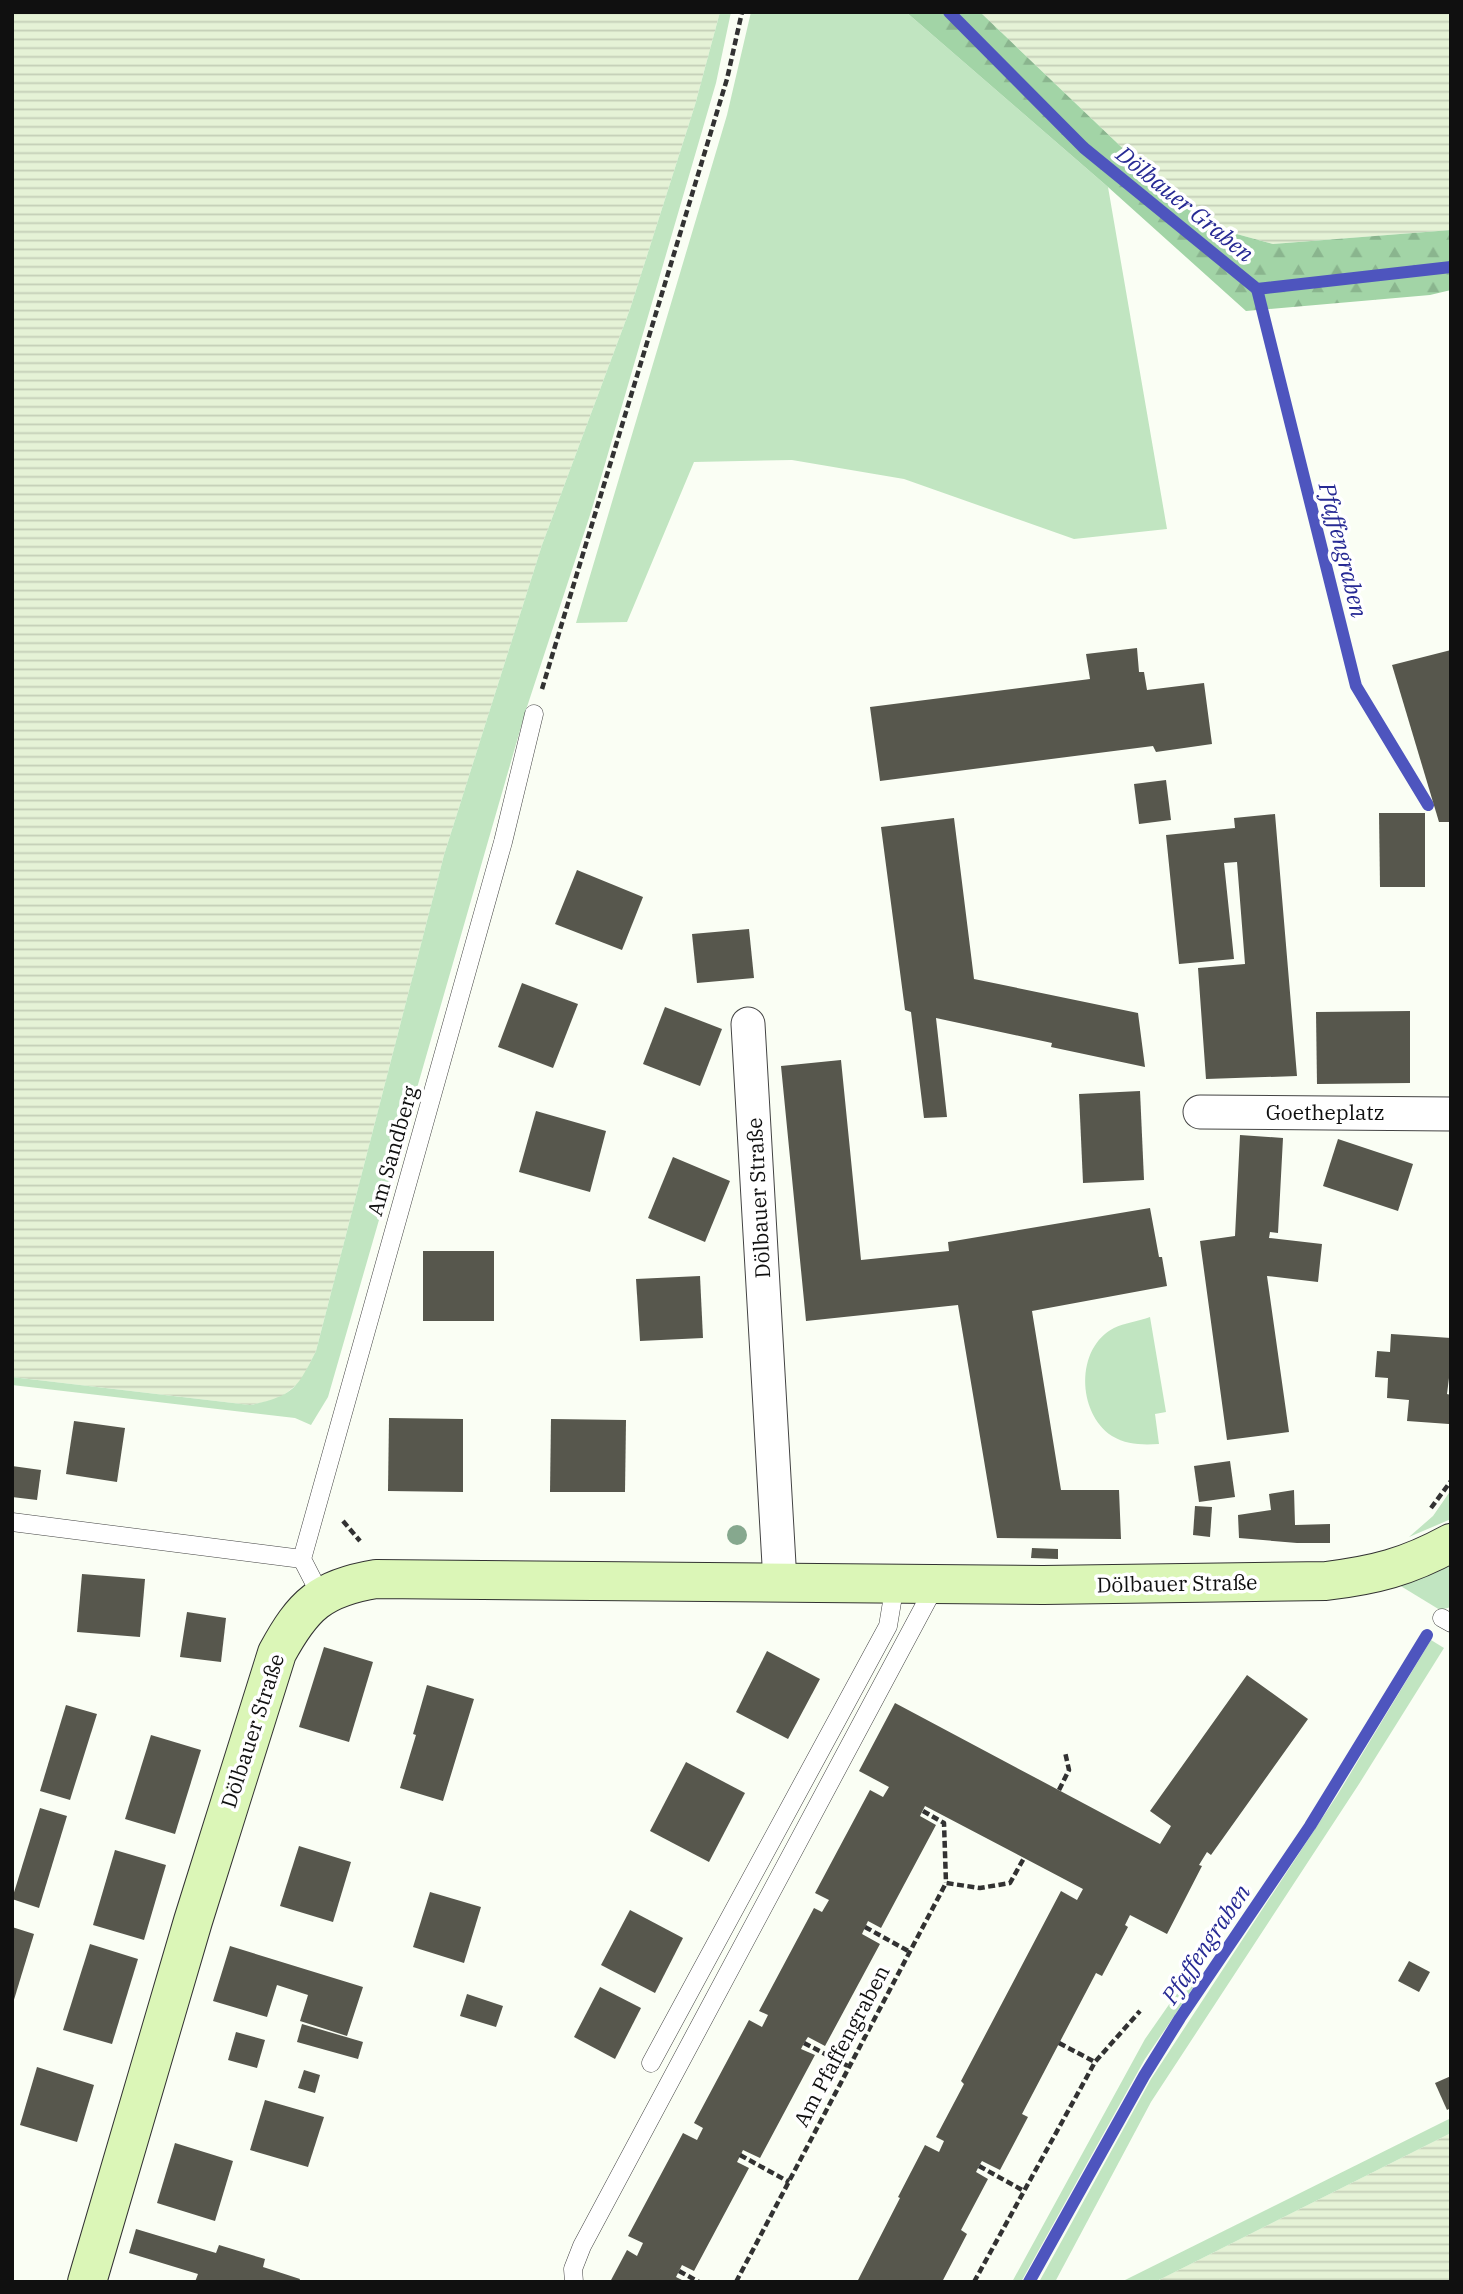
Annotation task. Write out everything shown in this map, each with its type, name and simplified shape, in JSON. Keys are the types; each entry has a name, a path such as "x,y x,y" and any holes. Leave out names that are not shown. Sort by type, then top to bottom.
{"street":[{"name":"Dölbauer Straße","path":"748,1024 780,1582"},
{"name":"Goetheplatz","path":"1200,1112 1451,1114"},
{"name":"Dölbauer Straße","path":"87,2282 193,1922 277,1653 295,1621 321,1596 348,1584 376,1579 1156,1585 1326,1581 1366,1576 1419,1561 1451,1543"}],"lane":[{"name":"Am Sandberg","path":"302,1559 503,842 534,715"},
{"path":"12,1522 302,1559 321,1596"},
{"path":"651,2063 888,1626 895,1584"},
{"path":"574,2282 573,2269 582,2246 936,1584"}],"path":[{"path":"534,715 727,79 742,12"},
{"path":"1423,1516 1451,1481"},
{"path":"337,1513 362,1544"},
{"path":"1059,1790 1069,1770 1065,1752"},
{"path":"923,1811 944,1823 946,1883 980,1888 1010,1883 1024,1858"},
{"name":"Am Pfaffengraben","path":"737,2282 946,1883"},
{"path":"865,1927 910,1952"},
{"path":"974,2282 1095,2062 1140,2011"},
{"path":"804,2043 850,2067"},
{"path":"1059,2043 1095,2062"},
{"path":"740,2155 789,2182"},
{"path":"979,2166 1024,2191"},
{"path":"679,2271 699,2282"}],"green space":[{"path":"12,12 720,12 695,105 630,309 542,545 444,855 316,1351 301,1381 279,1399 250,1405 12,1377"},
{"path":"720,12 731,12 716,83 591,512 525,713 328,1397 311,1425 295,1418 12,1385 12,1377 250,1405 276,1398 292,1389 316,1351 444,855 542,545 630,309 695,105"},
{"path":"751,12 906,12 1108,187 1167,529 1074,539 904,479 792,460 694,462 627,622 576,623 727,115"},
{"path":"906,12 980,12 1136,161 1204,216 1233,233 1273,244 1451,230 1451,290 1430,295 1246,311"},
{"path":"980,12 1451,12 1451,230 1273,244 1233,233 1204,216 1136,161"},
{"path":"1150,1317 1166,1412 1155,1414 1159,1444 1135,1444 1112,1436 1100,1426 1087,1397 1085,1381 1092,1350 1101,1337 1118,1326"},
{"path":"1451,1490 1451,1519 1409,1537 1433,1516"},
{"path":"1451,1565 1451,1607 1440,1610 1399,1585"},
{"path":"1431,1640 1444,1648 1359,1784 1151,2102 1055,2282 1039,2282 1151,2079 1338,1794"},
{"path":"1197,1982 1145,2059 1021,2282 1012,2282 1145,2039 1184,1983"},
{"path":"1451,2118 1451,2133 1155,2282 1121,2282"},
{"path":"1451,2133 1451,2282 1155,2282"}],"building":[{"path":"1137,648 1139,672 1144,672 1147,690 1204,683 1212,744 1156,752 1153,746 880,781 870,707 1090,679 1086,654"},
{"path":"1451,650 1451,822 1439,822 1392,665"},
{"path":"1166,780 1171,820 1139,824 1134,784"},
{"path":"1379,813 1425,813 1425,887 1380,887"},
{"path":"1275,814 1297,1076 1206,1079 1198,968 1245,964 1237,862 1224,863 1234,959 1179,964 1166,835 1235,828 1234,818"},
{"path":"954,818 974,979 1138,1013 1145,1067 1051,1047 1052,1043 936,1018 947,1117 924,1118 911,1012 905,1010 881,827"},
{"path":"577,870 643,897 622,950 555,924"},
{"path":"749,929 754,978 697,983 692,934"},
{"path":"522,983 578,1004 553,1068 498,1047"},
{"path":"665,1007 722,1029 700,1086 643,1064"},
{"path":"1410,1011 1410,1083 1317,1084 1316,1012"},
{"path":"841,1060 861,1260 949,1251 948,1242 1150,1208 1167,1286 1032,1311 1061,1490 1119,1490 1121,1539 997,1538 958,1305 806,1321 781,1066"},
{"path":"1140,1091 1144,1180 1083,1183 1079,1094"},
{"path":"536,1111 606,1131 590,1192 519,1172"},
{"path":"1240,1135 1283,1138 1278,1233 1270,1232 1269,1238 1322,1244 1318,1282 1267,1276 1289,1432 1227,1440 1200,1241 1235,1236"},
{"path":"1338,1139 1413,1164 1398,1211 1323,1186"},
{"path":"673,1157 730,1181 705,1242 648,1218"},
{"path":"423,1251 494,1251 494,1321 423,1321"},
{"path":"700,1276 703,1338 640,1341 636,1279"},
{"path":"1391,1334 1451,1338 1451,1378 1447,1394 1451,1395 1449,1424 1407,1421 1409,1400 1387,1398 1388,1378 1375,1377 1377,1351 1390,1352"},
{"path":"389,1418 463,1419 463,1492 388,1491"},
{"path":"551,1419 626,1420 625,1492 550,1492"},
{"path":"74,1421 125,1428 117,1482 66,1474"},
{"path":"1230,1461 1235,1497 1199,1502 1194,1466"},
{"path":"12,1466 41,1470 37,1500 12,1497"},
{"path":"1294,1490 1295,1525 1330,1524 1330,1543 1239,1538 1238,1515 1271,1510 1269,1494"},
{"path":"1195,1506 1212,1507 1210,1537 1193,1535"},
{"path":"1032,1548 1058,1549 1058,1559 1031,1558"},
{"path":"82,1574 145,1579 140,1637 77,1632"},
{"path":"187,1612 226,1618 221,1662 180,1657"},
{"path":"324,1647 373,1662 349,1742 299,1727"},
{"path":"767,1651 820,1679 788,1739 736,1712"},
{"path":"1247,1675 1308,1719 1211,1855 1207,1852 1167,1934 1130,1915 1125,1925 1128,1927 1102,1976 1096,1973 1022,2114 1028,2117 1000,2170 982,2161 979,2166 976,2172 988,2179 961,2230 967,2234 942,2282 857,2282 925,2145 939,2152 944,2141 936,2137 964,2084 961,2081 1061,1891 1077,1900 1083,1889 925,1806 920,1816 936,1825 881,1928 868,1921 862,1934 880,1944 825,2046 808,2037 804,2043 801,2049 815,2055 760,2158 743,2150 737,2162 749,2168 694,2271 682,2265 676,2277 686,2282 610,2282 627,2250 637,2256 643,2243 628,2236 683,2133 697,2140 703,2128 694,2123 749,2020 762,2027 768,2015 759,2011 814,1908 822,1912 829,1900 815,1893 870,1790 883,1797 889,1787 859,1771 895,1703 1160,1844 1171,1826 1150,1811"},
{"path":"427,1685 474,1699 443,1801 400,1788"},
{"path":"66,1705 97,1714 70,1800 40,1791"},
{"path":"151,1735 201,1750 175,1834 125,1819"},
{"path":"686,1762 745,1793 709,1862 650,1831"},
{"path":"40,1808 67,1816 39,1908 12,1899"},
{"path":"299,1846 351,1862 333,1922 280,1906"},
{"path":"115,1850 166,1865 144,1940 93,1925"},
{"path":"430,1892 481,1907 464,1963 413,1947"},
{"path":"630,1910 683,1938 655,1993 601,1965"},
{"path":"12,1927 34,1934 13,2003 12,2003"},
{"path":"90,1944 138,1959 112,2044 63,2030"},
{"path":"230,1946 363,1987 347,2036 300,2021 308,1995 277,1985 267,2017 213,2001"},
{"path":"1409,1961 1430,1972 1419,1992 1398,1981"},
{"path":"600,1987 641,2008 615,2059 574,2037"},
{"path":"467,1994 503,2006 496,2027 460,2016"},
{"path":"302,2024 363,2042 358,2059 297,2042"},
{"path":"236,2032 265,2040 257,2068 228,2060"},
{"path":"37,2067 94,2085 77,2142 20,2125"},
{"path":"304,2070 320,2075 315,2093 298,2088"},
{"path":"1451,2076 1451,2108 1447,2110 1435,2083"},
{"path":"265,2100 324,2117 308,2167 250,2150"},
{"path":"175,2143 233,2161 215,2221 157,2203"},
{"path":"136,2229 216,2253 219,2245 265,2259 263,2267 300,2279 299,2282 195,2282 198,2274 129,2253"}],"waterway":[{"name":"Dölbauer Graben","path":"949,12 1084,148 1257,289 1451,267"},
{"name":"Pfaffengraben","path":"1257,289 1356,686 1428,805"},
{"name":"Pfaffengraben","path":"1029,2282 1144,2076 1310,1826 1427,1635"}]}
